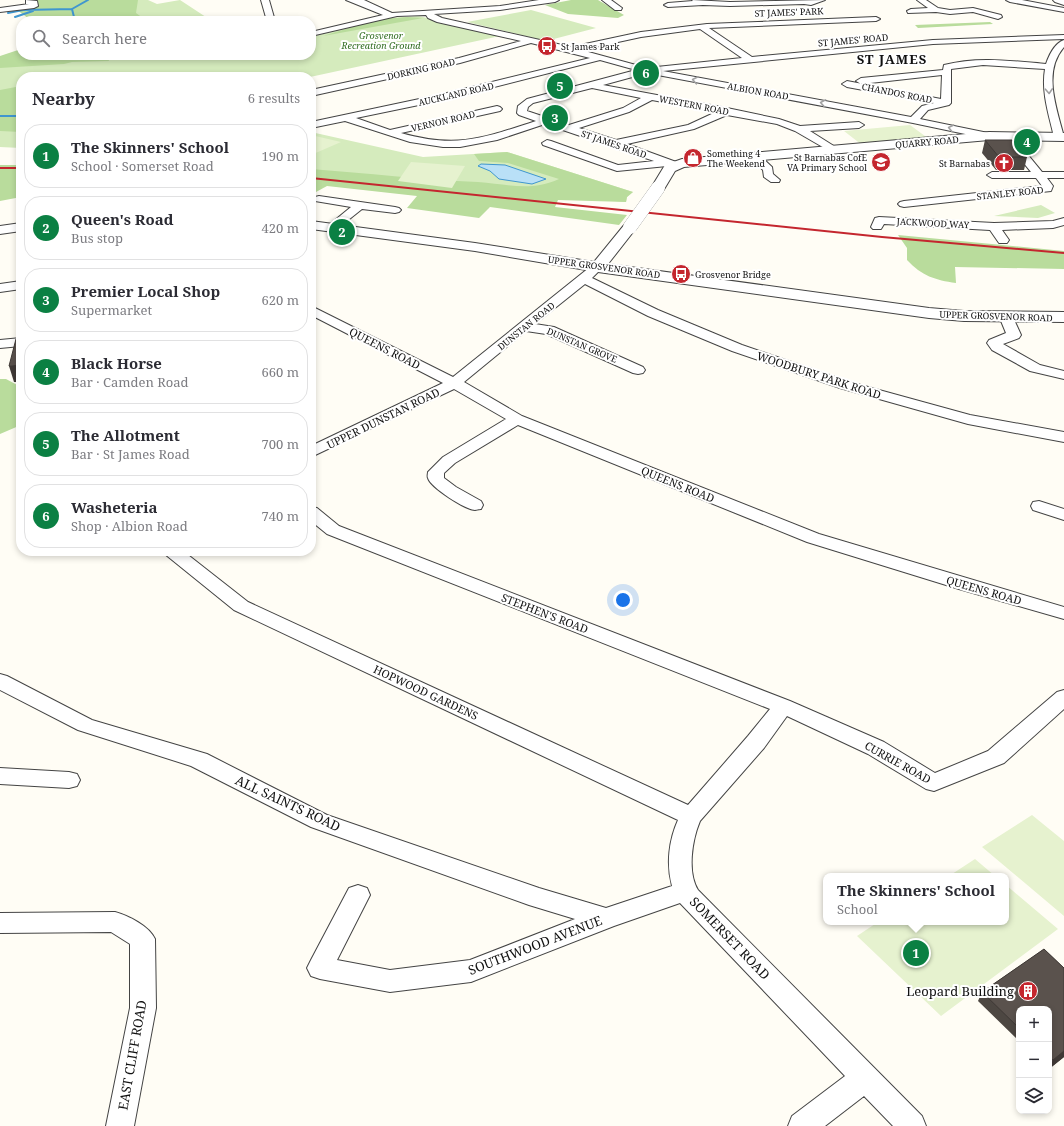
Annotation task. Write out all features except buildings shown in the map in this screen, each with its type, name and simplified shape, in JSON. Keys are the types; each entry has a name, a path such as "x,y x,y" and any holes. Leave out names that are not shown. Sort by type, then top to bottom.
{"street":[{"path":"265,0 270,16"},
{"path":"350,0 362,1 390,15"},
{"path":"460,11 463,0"},
{"path":"316,31 390,15 500,8 555,0"},
{"path":"606,0 618,8"},
{"path":"668,5 698,1 735,4 799,1 815,2 821,0"},
{"path":"921,0 936,10"},
{"path":"1010,0 1064,10"},
{"path":"1058,0 1064,2"},
{"path":"0,10 34,6 34,3 29,2"},
{"path":"911,11 936,10 950,12 973,10 998,17"},
{"name":"ALBION ROAD","path":"429,12 431,16 440,20 569,49 645,70 913,120 989,136"},
{"name":"ST JAMES' PARK","path":"569,49 651,33 738,24 876,19"},
{"path":"703,28 749,59"},
{"name":"ST JAMES' ROAD","path":"645,70 933,42 1064,37"},
{"name":"DORKING ROAD","path":"316,92 460,60 530,40"},
{"path":"1062,137 1049,95 1049,67 1055,52 1064,42"},
{"name":"AUCKLAND ROAD","path":"316,124 443,97 600,58"},
{"path":"913,120 925,108 946,103 947,67 955,64 990,63 1049,67"},
{"path":"515,112 530,101 645,70"},
{"path":"551,71 564,76"},
{"name":"CHANDOS ROAD","path":"946,72 851,82 847,84 946,103"},
{"name":"WESTERN ROAD","path":"577,80 589,85 779,122 799,130 834,150"},
{"path":"443,97 462,102"},
{"path":"569,128 626,110 650,97"},
{"name":"ST JAMES ROAD","path":"476,104 515,112 569,128 672,164"},
{"name":"VERNON ROAD","path":"390,133 497,108"},
{"path":"615,143 691,127 726,111"},
{"path":"345,118 426,143 466,144 485,140 544,121"},
{"path":"799,130 840,123 858,125"},
{"name":"QUARRY ROAD","path":"672,164 989,136 1062,137"},
{"name":"STANLEY ROAD","path":"904,204 1048,189 1048,186 1007,136"},
{"path":"547,143 617,168 672,164"},
{"path":"754,156 768,170 771,178 754,176"},
{"path":"598,267 630,228 658,188 672,164"},
{"path":"992,175 1064,175"},
{"path":"324,202 395,210"},
{"path":"333,227 360,205"},
{"name":"JACKWOOD WAY","path":"877,227 879,220 994,227 1064,222"},
{"name":"UPPER GROSVENOR ROAD","path":"316,225 475,247 598,267 929,314 964,316 1064,317"},
{"path":"994,227 1003,240"},
{"path":"0,230 16,228"},
{"name":"DUNSTAN ROAD","path":"454,384 598,267"},
{"name":"WOODBURY PARK ROAD","path":"585,279 653,313 737,348 845,385 968,419 1064,437"},
{"path":"0,288 16,286"},
{"name":"QUEENS ROAD","path":"316,313 518,419 813,538 1064,614"},
{"path":"1006,316 1014,335 994,343 997,347 1035,368 1064,375"},
{"name":"DUNSTAN GROVE","path":"525,327 550,330 638,370"},
{"path":"0,344 16,342"},
{"name":"UPPER DUNSTAN ROAD","path":"316,450 454,384"},
{"path":"475,505 450,491 436,479 436,472 449,460 518,419"},
{"path":"1039,506 1064,515"},
{"name":"STEPHEN'S ROAD","path":"316,516 333,530 783,706"},
{"name":"HOPWOOD GARDENS","path":"178,556 241,606 691,816"},
{"name":"ALL SAINTS ROAD","path":"0,681 85,726 199,760 319,820 538,898 606,918"},
{"name":"CURRIE ROAD","path":"783,706 876,748 934,783 996,757 1063,700"},
{"name":"SOMERSET ROAD","path":"783,706 756,742 691,816 685,828 680,870 686,892 699,908 912,1126"},
{"path":"0,776 69,780"},
{"name":"SOUTHWOOD AVENUE","path":"358,895 320,968 390,981 470,971 606,918 686,892"},
{"name":"EAST CLIFF ROAD","path":"0,923 115,922 143,939 143,1008 120,1126"},
{"path":"802,1126 865,1078"}],"green space":[{"path":"37,0 138,0 136,13 140,16 25,16 17,10 36,5"},
{"path":"51,0 148,0 157,4 180,0 204,16 42,16"},
{"path":"571,0 598,0 624,15 618,18 568,14 545,5"},
{"path":"531,10 596,28 546,41 467,22"},
{"name":"Grosvenor Recreation Ground","path":"419,16 500,36 316,76 316,72 16,72 16,148 0,147 0,58 16,56 16,60 316,60 316,36 378,19"},
{"path":"408,17 423,18 323,36 378,19"},
{"path":"990,22 993,24 918,28 915,25"},
{"path":"16,51 16,60 109,61 72,62 64,64 0,68 0,56"},
{"path":"16,87 16,132 0,131 0,90"},
{"path":"910,125 929,139 862,145 844,131"},
{"path":"316,133 423,157 507,152 633,192 627,197 626,202 316,176"},
{"path":"316,136 341,142 316,153"},
{"path":"507,152 633,192 627,197 626,202 558,200 555,207 627,215 619,225 490,207 479,218 407,208 417,196 327,186 316,192 316,169 519,186 538,185 559,179 508,163 479,161 474,154"},
{"path":"411,162 465,166 452,188 398,181"},
{"path":"0,165 16,165 16,198 0,201"},
{"path":"1041,205 1055,213 1038,218 994,216"},
{"path":"898,235 1064,251 1064,269 955,267 956,283 948,282 935,279 924,274 907,260 907,248"},
{"path":"0,379 6,379 16,384 16,427 0,434"},
{"path":"1032,815 1064,841 1064,916 982,847"},
{"path":"975,859 991,873 954,873"},
{"path":"1009,888 1058,929 941,1016 857,936 874,925 1009,925"}],"water":[{"path":"481,164 505,165 546,179 532,184 499,179 490,171 478,166"}],"waterway":[{"path":"72,9 88,0"},
{"path":"8,13 23,10 72,9"},
{"path":"72,9 74,16"},
{"path":"18,16 33,11"},
{"path":"0,116 16,116"}],"railway":[{"path":"0,168 16,168"},
{"path":"316,179 882,237 1064,253"}],"place":[{"name":"St James Park","path":"547,46"},
{"name":"Washeteria","path":"646,73"},
{"name":"The Allotment","path":"560,86"},
{"name":"Premier Local Shop","path":"555,118"},
{"name":"Black Horse","path":"1027,142"},
{"name":"Something 4 The Weekend","path":"693,158"},
{"name":"St Barnabas CofE VA Primary School","path":"881,162"},
{"name":"St Barnabas","path":"1004,163"},
{"name":"Queen's Road","path":"342,232"},
{"name":"Grosvenor Bridge","path":"681,274"},
{"name":"The Skinners' School","path":"916,953"},
{"name":"Leopard Building","path":"1028,991"}],"district":[{"name":"ST JAMES","path":"892,59"}]}
